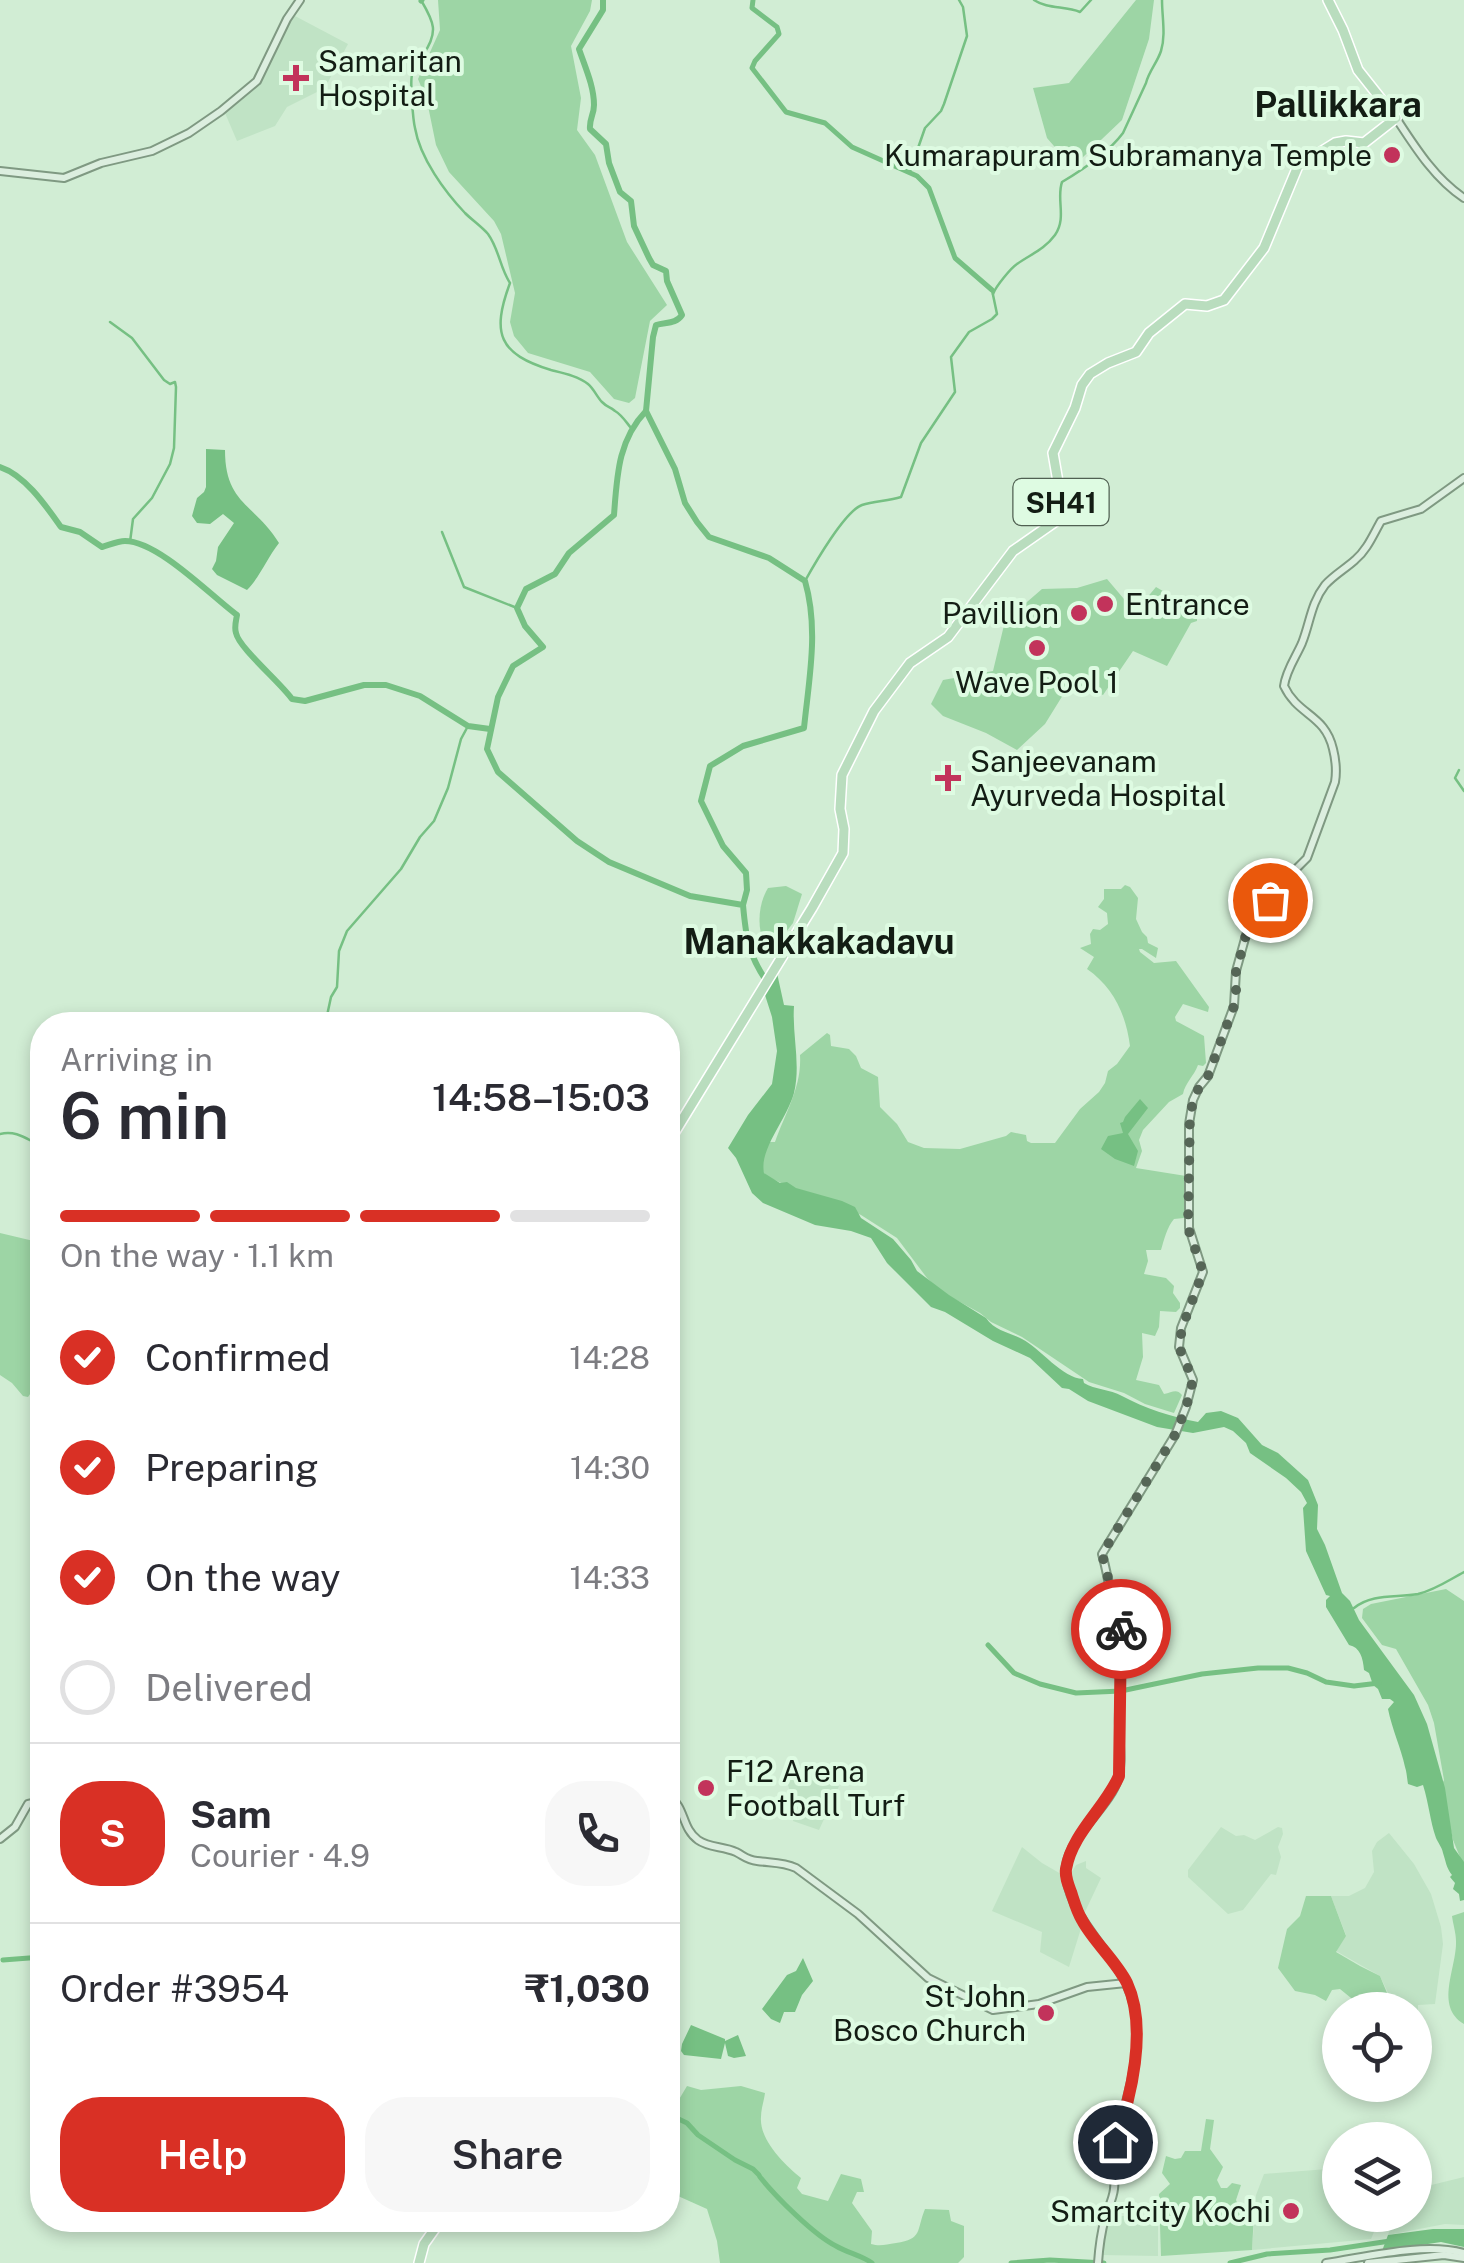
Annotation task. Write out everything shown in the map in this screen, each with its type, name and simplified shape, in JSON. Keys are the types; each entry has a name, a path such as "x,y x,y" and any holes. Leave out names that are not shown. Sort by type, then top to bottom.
{"main road":[{"path":"0,171 64,178 166,146 249,89 300,0"},
{"path":"1328,0 1358,70 1444,184 1464,198"},
{"name":"SH41","path":"680,1122 828,882 844,848 842,775 874,711 910,663 948,636 1013,552 1056,521 1061,499 1053,452 1076,408 1082,385 1096,369 1136,352 1150,333 1185,304 1207,306 1224,300 1264,248 1298,166 1334,142 1364,143 1396,118"},
{"path":"1098,2260 1105,2217 1114,2194 1115,2142 1134,2076 1134,2004 1126,1982 1083,1922 1065,1875 1078,1839 1112,1794 1119,1776 1122,1644 1102,1554 1175,1435 1193,1380 1179,1347 1203,1272 1188,1228 1190,1112 1234,1006 1236,972 1246,935 1286,879 1307,858 1335,782 1337,771 1327,729 1298,707 1284,686 1314,602 1325,585 1367,547 1381,521 1421,509 1464,478"},
{"path":"0,1839 30,1804"},
{"path":"680,1808 686,1829 695,1838 739,1853 745,1859 796,1868 858,1914 928,1978 992,2010 1039,2004 1088,1987 1126,1982"},
{"path":"419,2263 432,2232"},
{"path":"1326,2263 1408,2252 1448,2250 1464,2255"},
{"path":"1368,2263 1464,2255"}],"shaded area":[{"path":"438,0 592,0 571,46 581,98 577,130 595,155 627,242 667,305 650,321 635,398 629,403 614,399 590,372 528,353 514,336 510,322 515,293 501,234 449,172 436,145 418,79 440,30"},
{"path":"1136,0 1154,0 1149,39 1122,120 1082,158 1060,153 1047,138 1033,88 1069,83"},
{"name":"Samaritan Hospital","path":"295,16 348,44 327,84 319,91 287,107 275,126 237,141 225,113 253,90 266,72 284,30"},
{"path":"206,449 225,450 226,468 235,493 279,543 247,590 212,569 218,547 234,523 223,514 210,524 197,523 192,516 197,498 206,487"},
{"path":"1107,579 1135,612 1156,587 1197,611 1197,621 1191,623 1167,666 1133,651 1103,695 1071,682 1045,724 1017,750 943,716 931,704 943,680 993,671 1005,621 1042,589 1077,588"},
{"path":"1125,885 1138,898 1136,919 1142,932 1148,943 1158,948 1156,958 1142,949 1140,952 1154,963 1176,961 1209,1007 1208,1012 1183,1004 1175,1017 1204,1036 1206,1063 1198,1065 1183,1094 1169,1102 1143,1130 1136,1168 1186,1176 1188,1214 1174,1219 1161,1250 1146,1250 1144,1274 1166,1278 1174,1286 1180,1308 1176,1312 1160,1311 1155,1336 1142,1333 1143,1357 1136,1380 1159,1385 1164,1394 1180,1393 1174,1413 1089,1382 1022,1337 940,1291 897,1238 861,1215 768,1177 760,1163 768,1142 775,1142 792,1100 800,1055 827,1033 831,1046 849,1049 861,1068 878,1077 880,1107 908,1142 924,1148 960,1149 1011,1132 1026,1135 1031,1143 1055,1143 1080,1109 1099,1092 1108,1071 1130,1046 1117,1002 1087,969 1094,957 1080,948 1091,944 1093,929 1100,930 1108,924 1107,913 1098,907 1104,899 1104,889 1121,889"},
{"path":"786,886 802,894 793,923 769,954 760,930 761,904 768,888"},
{"path":"777,973 784,1005 794,1006 797,1071 794,1093 769,1144 764,1173 780,1183 787,1182 855,1207 861,1218 893,1239 917,1271 994,1326 1022,1339 1067,1374 1178,1418 1198,1422 1206,1413 1221,1411 1238,1418 1262,1445 1278,1453 1308,1480 1318,1505 1317,1529 1342,1593 1414,1695 1427,1724 1445,1788 1454,1848 1464,1862 1464,1900 1460,1901 1453,1889 1455,1883 1436,1838 1423,1785 1408,1784 1388,1709 1394,1702 1382,1699 1364,1670 1360,1654 1349,1645 1326,1607 1330,1596 1326,1595 1306,1551 1303,1508 1307,1503 1301,1492 1250,1453 1246,1443 1224,1427 1193,1433 1157,1427 1062,1388 1030,1358 931,1307 887,1263 871,1238 815,1225 763,1203 752,1193 728,1148 772,1084 777,1051 765,995"},
{"path":"1140,1099 1148,1108 1128,1134 1138,1151 1134,1166 1101,1149 1108,1136 1123,1133 1120,1123"},
{"path":"0,1233 30,1240 28,1397 0,1375"},
{"path":"1446,1589 1464,1601 1464,1867 1453,1840 1441,1786 1444,1780 1428,1705 1396,1649 1382,1645 1362,1618 1363,1609 1371,1604"},
{"path":"792,1776 839,1786 819,1830 793,1821 795,1806 787,1782"},
{"path":"1221,1827 1236,1836 1255,1840 1278,1827 1283,1834 1276,1875 1271,1874 1243,1910 1228,1914 1188,1877 1188,1870"},
{"path":"1389,1833 1414,1864 1431,1894 1443,1944 1435,2004 1432,1992 1388,1992 1380,1976 1336,1951 1346,1935 1331,1896 1349,1896 1365,1888 1374,1872 1372,1851"},
{"path":"1022,1847 1068,1878 1076,1865 1086,1861 1086,1868 1101,1878 1084,1914 1081,1913 1083,1922 1069,1967 1040,1952 1042,1932 992,1911"},
{"path":"1306,1896 1331,1896 1346,1936 1336,1952 1380,1976 1387,1992 1340,1989 1322,1992 1322,1999 1295,1991 1278,1968 1287,1929 1300,1916"},
{"path":"1464,1912 1464,2024 1450,2007 1449,1986 1456,1941 1452,1916"},
{"path":"803,1958 813,1981 795,2012 784,2012 780,2023 762,2009"},
{"path":"691,2025 725,2041 738,2035 746,2056 728,2056 725,2043 721,2059 684,2055 682,2044"},
{"path":"687,2086 701,2090 741,2086 765,2093 761,2126 781,2159 801,2178 797,2188 802,2194 828,2201 841,2174 861,2179 864,2192 857,2192 852,2203 872,2231 871,2244 911,2239 925,2209 949,2210 951,2221 964,2226 964,2257 958,2263 720,2263 707,2209 680,2197 680,2098"},
{"path":"1206,2119 1214,2120 1210,2149 1223,2167 1217,2180 1221,2188 1232,2183 1241,2185 1236,2200 1240,2210 1254,2213 1252,2250 1161,2256 1159,2194 1170,2184 1162,2173 1166,2156 1175,2159 1185,2151 1201,2151"},
{"path":"1322,2169 1322,2232 1374,2232 1371,2239 1252,2250 1256,2195 1264,2174"},
{"path":"1464,2177 1464,2225 1432,2227 1432,2185"},
{"path":"1109,2216 1158,2216 1158,2256 1101,2255"},
{"path":"1464,2229 1464,2247 1441,2242 1382,2251 1388,2235"}],"waterway":[{"path":"421,0 432,21 433,33 412,75 414,124 428,163 442,185 495,246 510,283 501,316 504,340 520,357 584,381 631,428"},
{"path":"603,0 603,10 579,49 594,98 590,129 606,144 620,192 631,201 634,226 653,265 666,271 682,315 656,325 646,411 675,469 685,503 709,537 769,558 805,581 809,599 812,654 804,728 743,746 710,766 701,801 723,846 746,873 743,905"},
{"path":"753,0 752,8 777,27 779,34 752,68 786,112 825,123 852,147 917,176 929,188 955,258 992,290"},
{"path":"910,171 925,128 944,104 967,36 959,0"},
{"path":"1034,0 1080,12 1091,0"},
{"path":"993,294 1014,266 1055,235 1060,222 1062,182 1095,160 1123,133 1161,51 1162,0"},
{"path":"805,581 831,538 855,509 901,497 921,443 955,392 951,357 969,332 997,314 992,290"},
{"path":"110,322 132,338 164,380 175,382 176,387 170,464 152,498 133,519 130,542"},
{"path":"646,411 624,446 614,515 569,553 555,574 526,589 517,608 525,626 543,647 513,666 498,697 487,749 498,772 577,841 609,862 690,896 743,905 749,945 767,982"},
{"path":"0,467 26,484 61,527 80,532 102,547 122,541 138,543 184,571 237,615 235,628 239,639 292,699 305,701 364,685 386,685 420,696 468,726 490,729"},
{"path":"442,532 464,587 517,608"},
{"path":"328,1012 337,987 339,951 347,931 401,869 434,821 468,726"},
{"path":"1459,770 1455,778 1464,791"},
{"path":"0,1134 17,1134 30,1140"},
{"path":"1354,1608 1377,1598 1424,1592 1464,1572"},
{"path":"988,1645 1014,1673 1076,1693 1121,1691 1202,1674 1258,1668 1288,1668 1326,1682 1354,1686 1379,1683"},
{"path":"3,1960 30,1958"},
{"path":"680,2120 759,2175"},
{"path":"760,2177 817,2233 872,2263"},
{"path":"1230,2263 1267,2254 1390,2241"},
{"path":"1011,2263 1104,2263"}],"way so far":[{"path":"1121,1629 1102,1554 1175,1435 1193,1380 1179,1347 1203,1272 1188,1228 1190,1112 1234,1006 1236,972 1246,935 1270,900"}],"place":[{"name":"Samaritan Hospital","path":"296,78"},
{"name":"Kumarapuram Subramanya Temple","path":"1392,155"},
{"name":"Entrance","path":"1105,604"},
{"name":"Pavillion","path":"1079,613"},
{"name":"Wave Pool 1","path":"1037,648"},
{"name":"Sanjeevanam Ayurveda Hospital","path":"948,778"},
{"name":"F12 Arena Football Turf","path":"706,1788"},
{"name":"St John Bosco Church","path":"1046,2013"},
{"name":"Smartcity Kochi","path":"1291,2211"}],"district":[{"name":"Pallikkara","path":"1338,104"},
{"name":"Manakkakadavu","path":"819,941"}],"route":[{"path":"1115,2142 1134,2076 1134,2004 1126,1982 1083,1922 1065,1875 1078,1839 1112,1794 1119,1776 1121,1629"}]}
